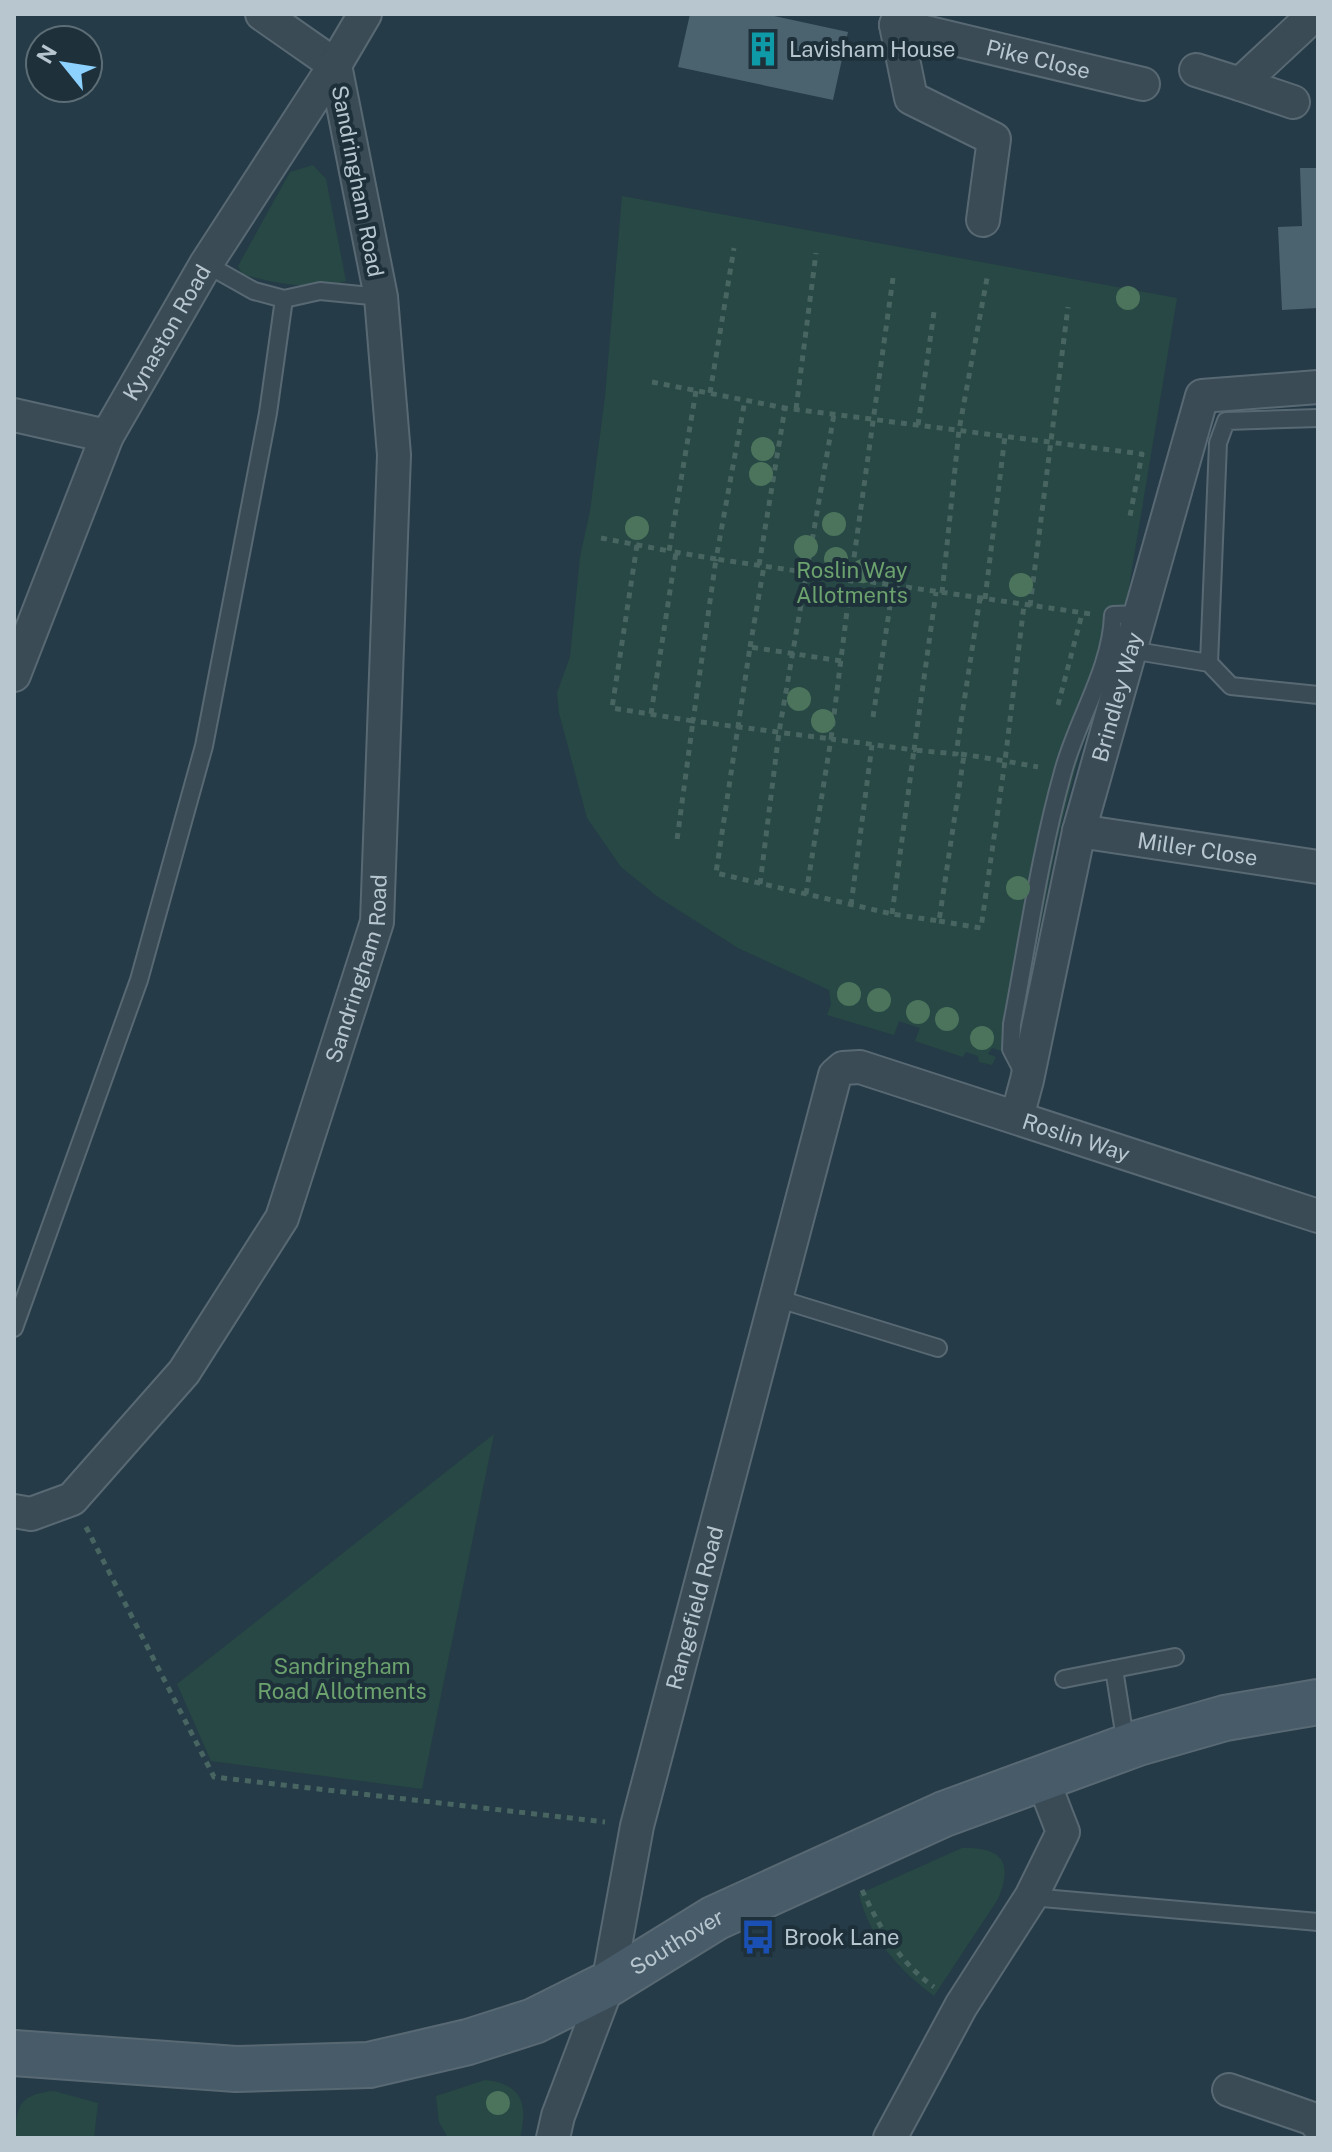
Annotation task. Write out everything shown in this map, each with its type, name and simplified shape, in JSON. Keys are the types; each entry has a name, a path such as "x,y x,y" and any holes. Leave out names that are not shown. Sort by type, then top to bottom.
{"street":[{"path":"262,14 335,65"},
{"name":"Kynaston Road","path":"14,675 107,436 206,264 365,14"},
{"path":"1240,84 1315,14"},
{"path":"898,19 911,98 994,139 983,220"},
{"name":"Pike Close","path":"898,19 1143,84"},
{"name":"Sandringham Road","path":"14,1511 31,1514 72,1499 184,1372 282,1218 377,922 394,455 381,297 335,65"},
{"path":"1196,70 1293,102"},
{"name":"Brindley Way","path":"1017,1117 1079,831 1130,650 1127,615 1202,396 1318,387"},
{"path":"14,415 107,436"},
{"name":"Miller Close","path":"1079,831 1318,867"},
{"name":"Roslin Way","path":"835,1075 843,1068 860,1067 1318,1216"},
{"name":"Rangefield Road","path":"553,2138 558,2116 608,1984 637,1826 835,1075"},
{"name":"Southover","path":"14,2053 236,2069 369,2065 468,2042 534,2021 608,1984 715,1918 944,1814 1126,1747 1225,1718 1318,1702"},
{"path":"890,2138 961,2006 1031,1897 1063,1832 1042,1778"},
{"path":"1229,2090 1313,2119 1318,2125"}],"lane":[{"name":"Sandringham Road","path":"206,264 254,291 284,299 320,291 381,297"},
{"path":"14,1328 139,980 204,746 268,413 284,299"},
{"path":"1209,663 1218,443 1226,421 1318,418"},
{"path":"1027,1080 1011,1049 1012,1024 1047,841 1063,771 1107,656 1112,635 1127,615"},
{"path":"1130,650 1209,663 1231,686 1318,695"},
{"path":"776,1298 938,1348"},
{"path":"1064,1679 1175,1657"},
{"path":"1114,1669 1126,1747"},
{"path":"1031,1897 1318,1922"}],"path":[{"path":"710,393 734,248"},
{"path":"796,409 816,253"},
{"path":"806,894 831,739 893,278"},
{"path":"892,914 939,592 959,430 987,278"},
{"path":"785,408 716,873 892,914 981,928 1068,307"},
{"path":"918,425 934,312"},
{"path":"652,382 785,408 1142,454 1129,527"},
{"path":"651,714 696,391"},
{"path":"677,840 716,559 745,400"},
{"path":"760,884 779,732 834,414"},
{"path":"939,921 1005,436"},
{"path":"601,538 893,586 1127,615"},
{"path":"637,545 612,708 872,745 960,754 1063,771"},
{"path":"873,717 893,586"},
{"path":"750,647 841,661"},
{"path":"851,905 872,745"},
{"path":"72,1499 214,1777 637,1826"},
{"path":"846,1857 891,1946 917,1975 961,2006"}],"green space":[{"path":"313,165 326,179 346,281 320,286 294,285 242,274 238,266 290,172"},
{"name":"Roslin Way Allotments","path":"622,196 1177,298 1120,641 1079,756 1057,841 1017,1046 1005,1052 992,1048 988,1054 996,1057 992,1065 979,1062 978,1056 966,1052 963,1057 915,1041 920,1028 899,1021 894,1035 827,1015 831,1004 829,990 738,948 658,897 621,867 587,818 559,713 557,693 570,657 580,557 590,511 605,397"},
{"name":"Sandringham Road Allotments","path":"494,1434 422,1789 211,1761 177,1684"},
{"path":"962,1848 986,1850 1001,1859 1005,1875 1003,1886 998,1899 934,1996 887,1951 870,1924 859,1894"},
{"path":"485,2080 508,2086 520,2098 523,2116 520,2138 448,2138 439,2122 436,2096"},
{"path":"54,2091 98,2103 94,2138 16,2138 17,2118 22,2104 34,2095"}],"building":[{"name":"Lavisham House","path":"690,14 765,14 848,32 833,100 678,67"},
{"path":"1300,168 1318,168 1318,308 1282,310 1278,227 1302,226"}],"place":[{"name":"Lavisham House","path":"763,49"},
{"name":"Brook Lane","path":"758,1937"}]}
